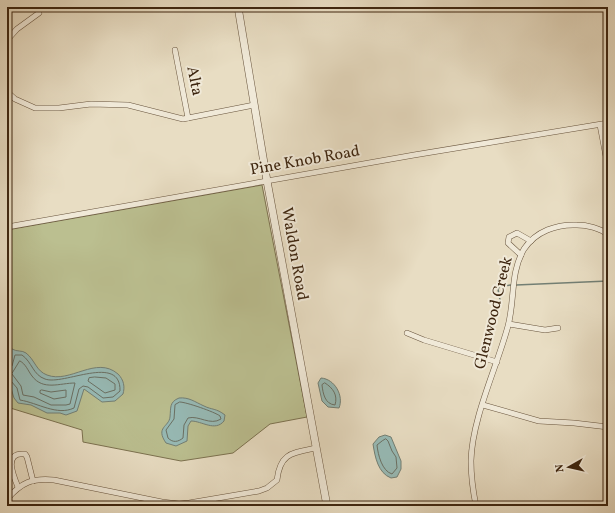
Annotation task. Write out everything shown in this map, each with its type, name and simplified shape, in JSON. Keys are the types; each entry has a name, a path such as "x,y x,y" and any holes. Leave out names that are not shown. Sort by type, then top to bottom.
{"street":[{"name":"Waldon Road","path":"238,7 267,181 327,506"},
{"path":"7,40 39,13"},
{"name":"Alta","path":"175,50 188,118"},
{"path":"7,94 35,108 59,108 91,104 128,105 172,116 188,118 254,105"},
{"name":"Pine Knob Road","path":"7,227 608,123"},
{"path":"600,125 608,167"},
{"name":"Glenwood Creek","path":"476,506 472,485 471,459 476,429 509,324 516,267 521,255 530,241 544,231 556,226 570,224 583,225 607,232"},
{"path":"521,255 511,248 508,243 509,237 517,233 530,241"},
{"path":"509,324 545,330 558,328"},
{"path":"407,333 431,342 497,362"},
{"path":"483,405 539,421 574,422 608,427"},
{"path":"7,499 18,487 41,479 54,480 178,504 259,491 267,488 277,480 278,466 286,456 316,448"},
{"path":"18,487 11,463 12,457 15,455 25,454 33,481"}],"green space":[{"path":"262,185 307,417 270,424 233,453 181,461 83,442 82,430 7,407 7,230"}],"water":[{"path":"7,320 10,327 8,342 12,349 26,353 43,373 56,377 65,376 92,368 101,367 110,369 118,374 122,379 124,386 123,394 115,401 102,402 84,389 77,411 66,415 60,413 47,413 31,405 18,403 14,398 7,375 11,356 7,347"},
{"path":"321,378 330,381 337,389 340,398 339,408 328,407 322,401 318,383"},
{"path":"179,398 189,399 219,411 225,415 224,421 217,426 213,426 191,421 188,426 187,441 176,446 166,443 163,438 162,430 169,420 172,403"},
{"path":"385,435 391,437 401,461 401,469 397,477 391,478 387,476 380,468 376,459 373,444 379,437"}],"waterway":[{"path":"516,285 608,281"},
{"path":"500,300 498,289 500,286 512,285"}]}
